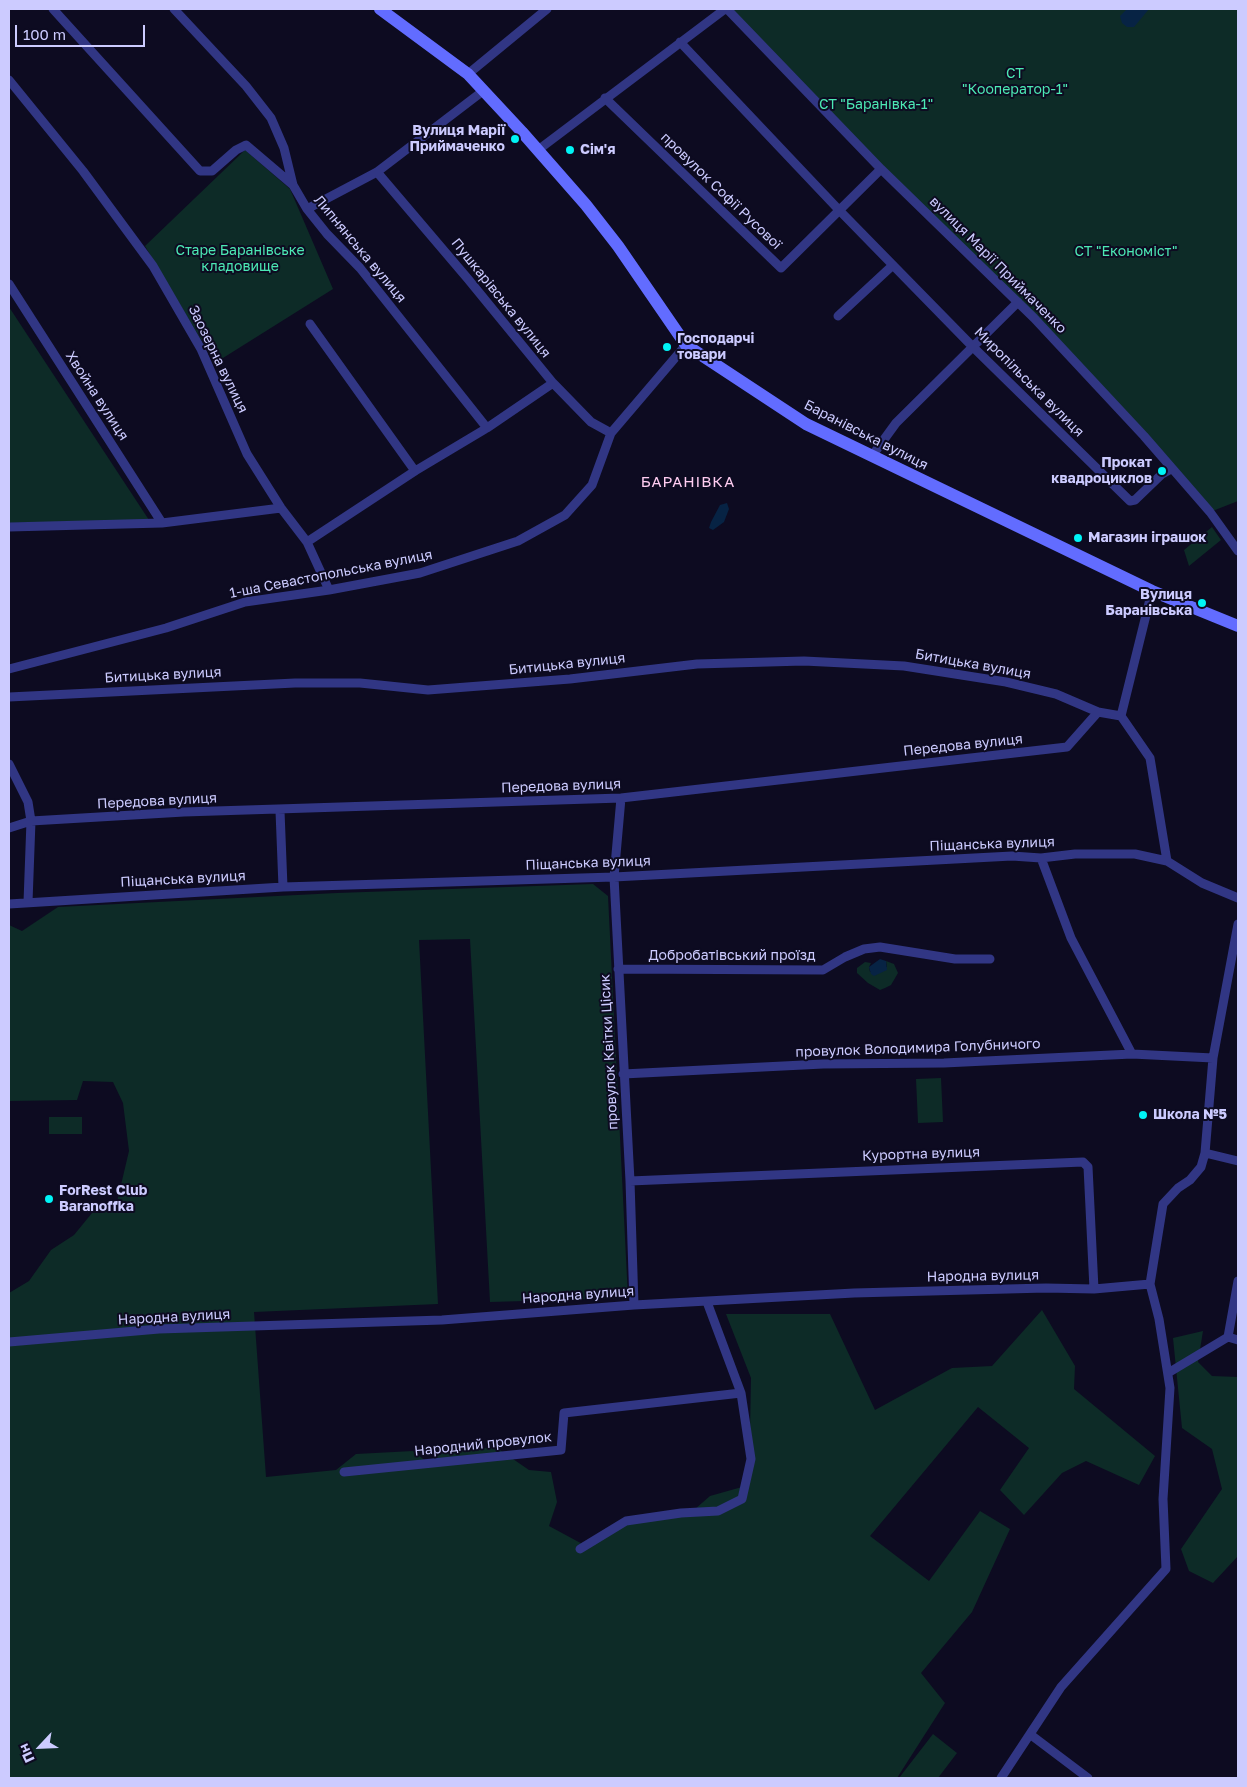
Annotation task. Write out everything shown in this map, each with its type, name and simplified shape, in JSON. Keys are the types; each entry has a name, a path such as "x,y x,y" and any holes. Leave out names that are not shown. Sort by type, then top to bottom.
{"main road":[{"name":"Баранівська вулиця","path":"380,9 468,74 538,150 586,205 618,246 686,345 806,424 1152,591 1238,626"}],"street":[{"path":"54,9 200,171 212,171 236,150 246,145 293,185"},
{"name":"Липнянська вулиця","path":"174,9 246,86 271,118 284,148 293,185 307,209 326,234 360,268 487,428"},
{"path":"468,74 548,9"},
{"name":"вулиця Марії Приймаченко","path":"538,150 726,9 881,169 1018,302 1144,436 1210,512 1238,551"},
{"name":"Миропільська вулиця","path":"680,42 838,210 972,346 1130,501 1136,500 1162,474 1171,468"},
{"name":"Заозерна вулиця","path":"9,80 83,171 153,266 201,349 247,454 281,508 307,542 329,590"},
{"path":"307,209 377,172 483,91"},
{"name":"провулок Софії Русової","path":"605,98 781,268 881,169"},
{"name":"Пушкарівська вулиця","path":"377,172 553,383 591,422 611,433"},
{"path":"838,316 893,265"},
{"name":"Хвойна вулиця","path":"9,284 162,523"},
{"path":"872,456 896,423 1018,302"},
{"path":"310,324 414,471"},
{"name":"1-ша Севастопольська вулиця","path":"9,669 166,628 245,602 329,590 420,573 518,541 564,515 592,485 611,433 686,345"},
{"path":"307,542 414,471 487,428 553,383"},
{"path":"9,527 162,523 281,508"},
{"path":"1152,591 1121,716 1150,758 1166,861"},
{"name":"Битицька вулиця","path":"9,697 295,683 360,683 428,690 570,678 697,664 804,660 904,666 1006,682 1056,694 1098,712 1121,716"},
{"name":"Передова вулиця","path":"9,828 31,821 184,812 280,811 621,798 1067,748 1098,712"},
{"path":"9,764 28,802 31,821 28,902"},
{"name":"провулок Квітки Цісик","path":"621,798 614,877 630,1182 634,1304"},
{"path":"280,811 284,887"},
{"name":"Піщанська вулиця","path":"9,904 284,887 614,877 1012,856 1041,858 1075,854 1135,854 1166,861 1202,883 1238,898"},
{"path":"1041,858 1071,938 1132,1054"},
{"path":"1001,1778 1061,1687 1166,1569 1163,1499 1169,1404 1168,1373 1159,1319 1150,1284 1163,1204 1178,1188 1190,1180 1201,1167 1205,1153 1213,1058 1238,924"},
{"name":"Добробатівський проїзд","path":"618,969 823,970 845,957 864,949 880,948 940,957 990,959"},
{"name":"провулок Володимира Голубничого","path":"623,1074 823,1064 944,1063 1132,1054 1213,1058"},
{"path":"1205,1153 1238,1161"},
{"name":"Курортна вулиця","path":"630,1182 1083,1162 1088,1167 1094,1289"},
{"path":"1228,1337 1238,1281"},
{"name":"Народна вулиця","path":"9,1342 159,1329 442,1320 634,1304 707,1302 854,1293 1046,1288 1094,1289 1150,1284"},
{"path":"580,1549 626,1521 681,1513 718,1511 742,1499 751,1459 741,1393 707,1302"},
{"path":"1168,1373 1228,1337 1238,1340"},
{"name":"Народний провулок","path":"344,1472 561,1450 564,1413 741,1393"},
{"path":"1031,1735 1088,1778"}],"green space":[{"path":"727,9 1238,9 1238,501 1210,512 1144,436"},
{"name":"Старе Баранівське кладовище","path":"245,150 290,189 333,289 215,363 145,246"},
{"path":"9,307 149,520 9,523"},
{"path":"1212,527 1221,540 1189,566 1184,550"},
{"path":"593,884 608,896 628,1298 490,1302 470,939 419,940 438,1304 254,1312 266,1477 336,1470 356,1454 413,1451 427,1462 451,1448 497,1448 529,1470 551,1472 557,1502 549,1526 588,1547 628,1524 687,1516 710,1496 749,1485 751,1378 726,1314 830,1314 875,1410 952,1368 992,1366 1042,1310 1075,1366 1074,1389 1155,1456 1139,1485 1086,1461 1062,1473 1024,1515 1000,1490 1029,1448 978,1407 870,1536 929,1581 980,1511 1010,1529 972,1612 921,1673 945,1703 897,1778 9,1778 9,1293 29,1281 51,1250 74,1235 92,1213 102,1213 116,1206 129,1151 123,1103 113,1082 83,1081 77,1100 9,1101 9,925 22,931 58,907 337,893"},
{"path":"886,961 894,964 898,973 891,985 885,988 880,990 868,983 857,973 857,968 865,962 871,963 869,967 870,972 887,967"},
{"path":"941,1078 943,1122 918,1123 916,1079"},
{"path":"49,1117 82,1117 82,1134 49,1134"},
{"path":"1203,1331 1198,1362 1212,1376 1238,1377 1238,1556 1213,1583 1189,1571 1181,1549 1222,1489 1212,1449 1182,1428 1173,1338"},
{"path":"933,1734 957,1753 938,1778 899,1778"}],"water":[{"path":"1127,9 1149,9 1134,27 1127,27 1122,23 1120,16"},
{"path":"727,503 729,509 724,522 713,530 709,528 720,505"},
{"path":"880,959 886,961 887,970 874,976 871,974 869,967"}],"place":[{"name":"Вулиця Марії Приймаченко","path":"515,139"},
{"name":"Сім'я","path":"570,150"},
{"name":"Господарчі товари","path":"667,347"},
{"name":"Прокат квадроциклов","path":"1162,471"},
{"name":"Магазин іграшок","path":"1078,538"},
{"name":"Вулиця Баранівська","path":"1202,603"},
{"name":"Школа №5","path":"1143,1115"},
{"name":"ForRest Club Baranoffka","path":"49,1199"}],"district":[{"name":"БАРАНІВКА","path":"688,482"}],"park label":[{"name":"СТ \"Кооператор-1\"","path":"1015,82"},
{"name":"СТ \"Баранівка-1\"","path":"876,105"},
{"name":"СТ \"Економіст\"","path":"1126,252"}]}
